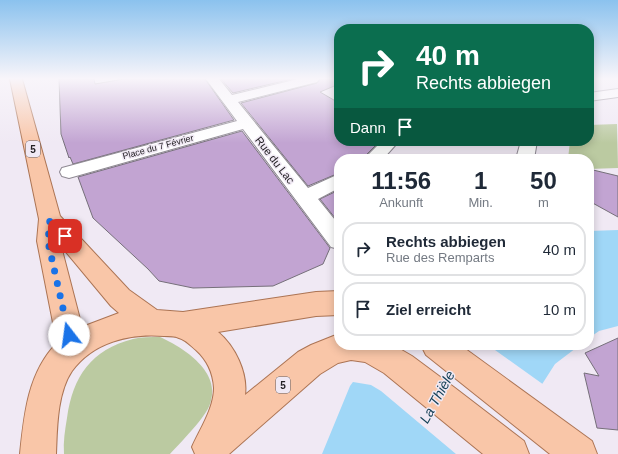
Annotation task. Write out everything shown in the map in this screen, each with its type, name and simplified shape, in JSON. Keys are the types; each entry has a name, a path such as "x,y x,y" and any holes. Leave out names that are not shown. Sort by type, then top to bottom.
{"main road":[{"name":"5","path":"21,100 50,219 48,242 73,348"},
{"name":"5","path":"50,219 120,298 151,322"},
{"path":"38,454 41,417 50,379 61,361 73,348 87,339 115,327 151,322 182,325 316,304 334,303"},
{"path":"182,325 199,334 214,347 225,364 230,388 228,409 208,450"},
{"name":"5","path":"208,450 309,363 324,353 335,350"},
{"name":"5","path":"370,350 386,357 459,411 511,454"},
{"path":"443,350 579,454"}],"street":[{"name":"Rue du Lac","path":"229,100 334,235"},
{"name":"Place du 7 Février","path":"69,172 247,123"},
{"path":"378,154 386,146"},
{"path":"304,198 334,183"}],"green space":[{"path":"617,124 618,168 594,169 594,154 569,154 569,146 594,146 594,125"},
{"path":"160,337 190,355 206,372 211,382 212,392 210,404 198,423 170,454 64,454 64,436 70,403 79,377 86,367 106,350 118,344 136,338"}],"water":[{"path":"618,230 618,326 599,331 594,334 594,231"},
{"name":"La Thièle","path":"376,350 573,350 555,364 516,425 508,454 322,454 350,386"}],"pier":[{"path":"374,350 495,350 544,385 518,426 510,454 456,454 381,391 371,385 353,382 352,380"}],"building":[{"path":"60,100 220,100 234,120 73,164 70,157 69,158 61,134"},
{"path":"252,100 334,100 334,146 375,146 367,154 334,154 334,175 308,186 241,103"},
{"path":"242,131 330,248 323,264 273,286 193,288 159,281 93,218 78,177"},
{"path":"594,170 618,176 618,217 594,204"},
{"path":"334,192 334,217 320,199"},
{"path":"618,338 618,430 597,428 584,373 599,376 585,353"}],"route":[{"path":"65,236 50,219 48,242 69,335"}]}
